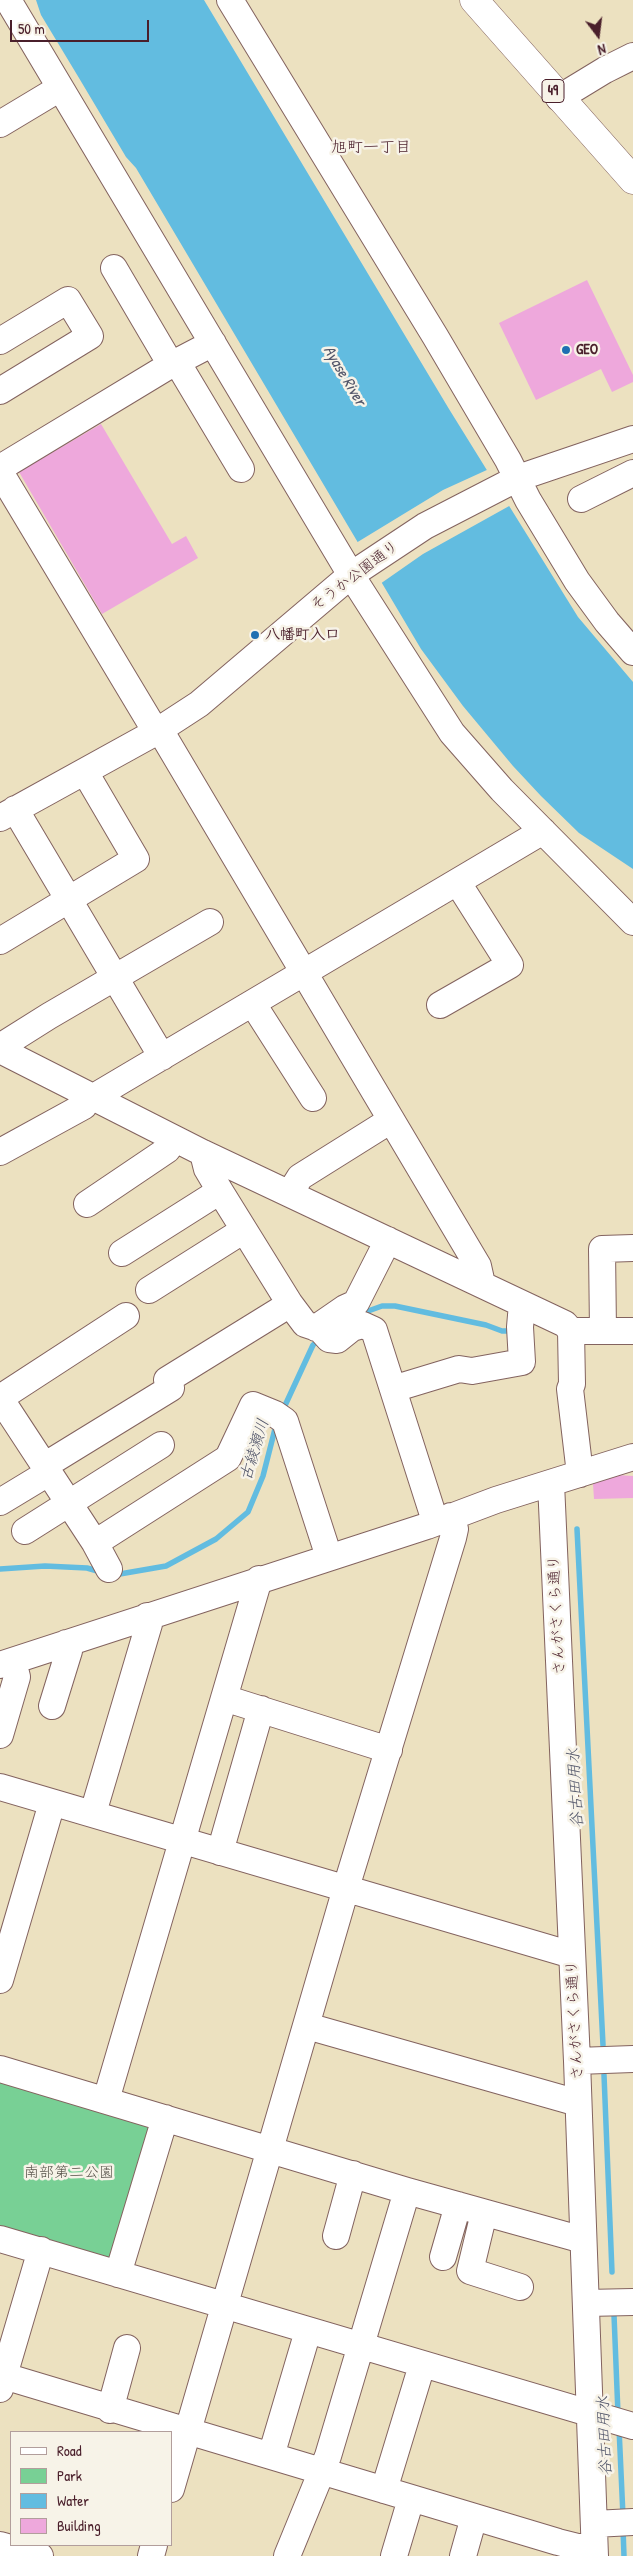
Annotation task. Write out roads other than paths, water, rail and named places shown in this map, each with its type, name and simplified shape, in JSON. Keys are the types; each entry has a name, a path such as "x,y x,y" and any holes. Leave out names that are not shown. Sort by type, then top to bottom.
{"main road":[{"name":"49","path":"474,0 633,180"}],"street":[{"path":"8,0 213,343 452,733 479,765 633,922"},
{"path":"230,0 430,328 510,482 528,500 578,581 607,622 633,652"},
{"path":"559,98 605,70 633,56"},
{"path":"0,124 60,88"},
{"path":"114,268 241,469"},
{"path":"0,341 68,300 90,336 0,390"},
{"path":"213,343 174,363 0,470 478,1266 482,1284"},
{"name":"そうか公園通り","path":"8,814 158,731 199,704 231,679 355,572 426,526 510,482 633,439"},
{"path":"581,499 633,473"},
{"path":"0,941 136,859 85,772"},
{"path":"8,814 70,900 162,1057"},
{"path":"0,1152 84,1106 91,1097 304,974 543,831"},
{"path":"440,1005 510,965 458,883"},
{"path":"210,922 2,1045 0,1051 204,1154 565,1324 571,1331 572,1384 570,1389 580,1474"},
{"path":"253,1004 313,1098"},
{"path":"290,1193 300,1176 391,1120"},
{"path":"87,1204 167,1150 175,1139"},
{"path":"172,2486 307,2026 342,1899 389,1750 446,1525 393,1389 374,1330 363,1325 352,1328 338,1340 305,1324 290,1304 220,1191 207,1169 204,1154"},
{"path":"122,1253 220,1191"},
{"path":"149,1290 244,1230"},
{"path":"322,1332 356,1303 388,1240"},
{"path":"603,1331 602,1249 633,1248"},
{"path":"0,1502 169,1384 290,1304"},
{"path":"393,1389 459,1369 472,1371 522,1362 520,1327 522,1304"},
{"path":"109,1570 70,1504 0,1398 126,1316"},
{"path":"571,1331 633,1331"},
{"path":"95,1544 228,1458 253,1405 292,1419 329,1557"},
{"path":"25,1531 161,1445"},
{"path":"0,1735 17,1678 7,1663 259,1579 329,1557 446,1525 551,1483 633,1457"},
{"name":"さんがさくら通り","path":"551,1483 577,2061 594,2542"},
{"path":"106,2100 259,1579"},
{"path":"93,1813 149,1624 147,1616"},
{"path":"52,1706 69,1651 66,1643"},
{"path":"224,1698 389,1750"},
{"path":"220,1852 261,1709"},
{"path":"0,1787 220,1852 342,1899 572,1955"},
{"path":"0,1980 52,1803"},
{"path":"307,2026 578,2104"},
{"path":"577,2061 633,2059"},
{"path":"0,2068 407,2191 583,2240"},
{"path":"118,2274 165,2118"},
{"path":"336,2236 354,2174"},
{"path":"287,2556 325,2464 407,2191"},
{"path":"443,2257 458,2205"},
{"path":"484,2212 470,2272 520,2287"},
{"path":"0,2239 225,2304 308,2331 365,2336 422,2365 590,2412 633,2426"},
{"path":"41,2250 2,2383 110,2410 271,2456 325,2464 384,2490 474,2517 542,2547 578,2547 594,2542 633,2522"},
{"path":"586,2303 633,2302"},
{"path":"271,2456 308,2331"},
{"path":"110,2410 127,2348"},
{"path":"384,2490 422,2365"},
{"path":"394,2556 411,2499"},
{"path":"462,2556 474,2517"},
{"path":"0,2545 40,2556"}],"water":[{"name":"Ayase River","path":"36,0 204,0 449,409 578,617 633,682 633,869 579,833 541,796 513,766 463,706 421,649 136,168 126,157 41,15"}],"waterway":[{"name":"古綾瀬川","path":"357,1315 382,1306 395,1306 486,1325 502,1331 510,1331"},
{"name":"古綾瀬川","path":"282,1412 313,1345 320,1339"},
{"name":"古綾瀬川","path":"114,1575 166,1566 216,1539 248,1512 263,1476 276,1425"},
{"name":"谷古田用水","path":"577,1529 603,2045"},
{"name":"古綾瀬川","path":"0,1569 45,1566 87,1568 101,1572"},
{"name":"谷古田用水","path":"604,2075 612,2272"},
{"name":"谷古田用水","path":"614,2315 618,2414"},
{"name":"谷古田用水","path":"619,2428 623,2516"},
{"name":"谷古田用水","path":"623,2528 624,2556"}],"place":[{"name":"GEO","path":"566,350"},
{"name":"八幡町入口","path":"255,635"}],"district":[{"name":"旭町一丁目","path":"371,148"}],"park label":[{"name":"南部第二公園","path":"69,2173"}]}
